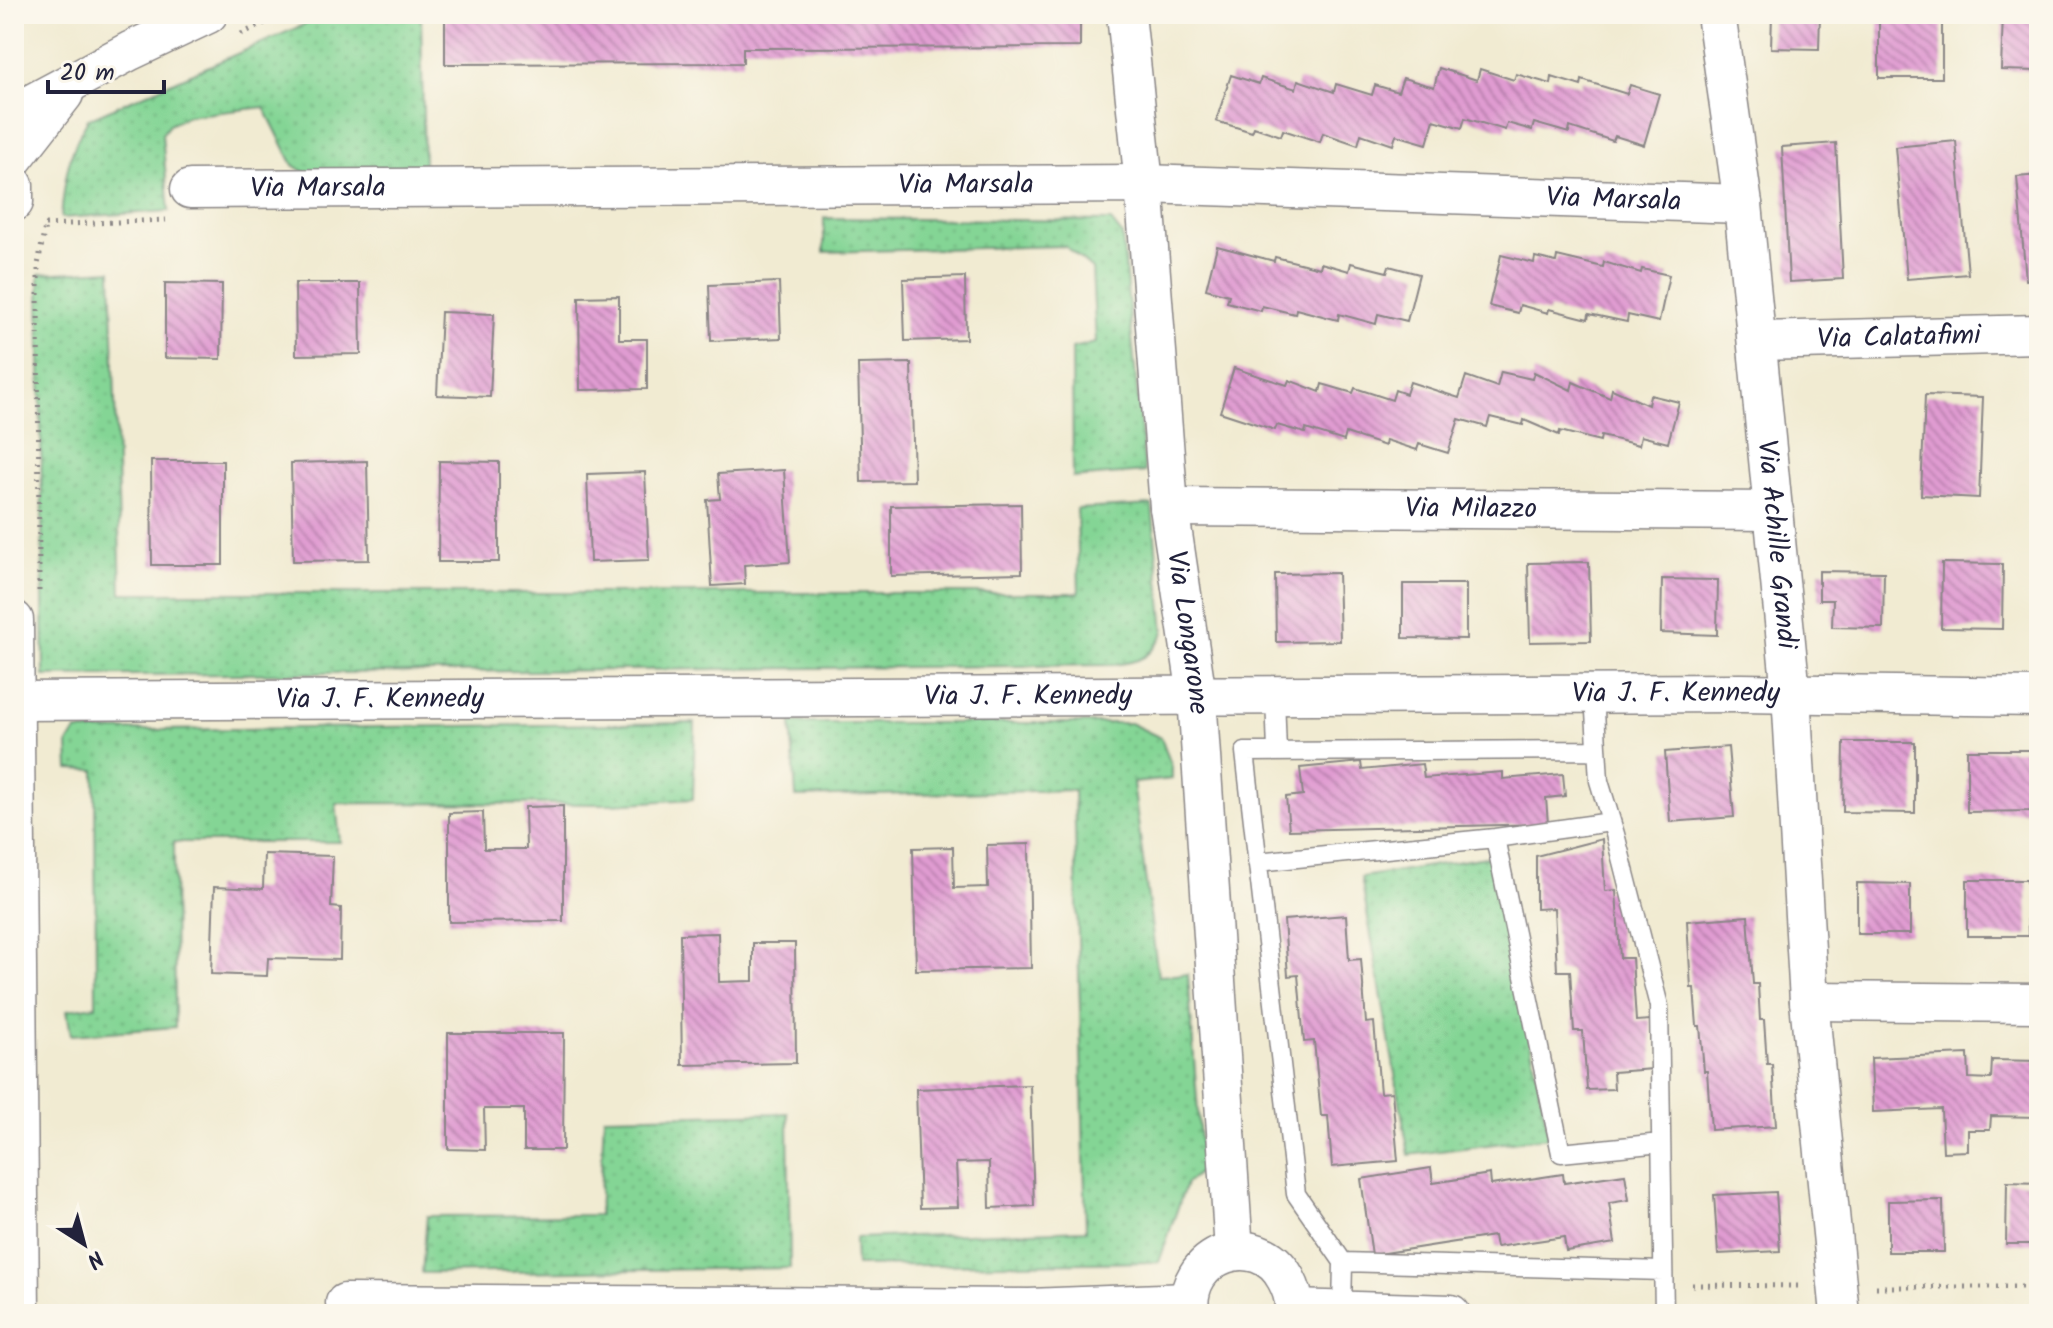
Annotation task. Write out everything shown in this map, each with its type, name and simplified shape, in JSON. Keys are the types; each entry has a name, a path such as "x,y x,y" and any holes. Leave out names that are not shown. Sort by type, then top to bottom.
{"street":[{"path":"14,113 208,14"},
{"name":"Via Longarone","path":"1126,14 1144,184 1169,507 1197,696 1234,1251"},
{"name":"Via Achille Grandi","path":"1716,14 1743,204 1774,511 1791,693 1809,1001 1840,1314"},
{"path":"14,158 76,79"},
{"name":"Via Marsala","path":"182,204 1144,184 1743,204"},
{"path":"14,185 14,202"},
{"name":"Via Calatafimi","path":"1757,341 2039,334"},
{"name":"Via Milazzo","path":"1169,507 1774,511"},
{"path":"14,620 20,1314"},
{"name":"Via J. F. Kennedy","path":"14,701 1791,693 2039,697"},
{"path":"1809,1001 2039,1003"},
{"path":"345,1303 1189,1308 1195,1277 1210,1261 1234,1251 1267,1257 1281,1269 1292,1290 1293,1311 1451,1314"}],"lane":[{"path":"1594,694 1599,781 1659,1006 1664,1314"},
{"path":"1275,696 1277,752"},
{"path":"1342,1310 1343,1262 1296,1194 1245,752 1597,750"},
{"path":"1257,862 1495,838 1611,822"},
{"path":"1495,838 1561,1153 1661,1143"},
{"path":"1343,1262 1663,1271"}],"path":[{"path":"241,34 284,14"},
{"path":"39,593 38,265 45,225 182,204"}],"green space":[{"path":"328,14 421,14 424,167 307,174 293,165 264,107 187,116 169,125 162,134 169,211 61,218 68,167 88,119"},
{"path":"824,218 1111,221 1122,235 1145,472 1073,478 1072,348 1096,343 1092,269 1065,246 824,252"},
{"path":"111,270 121,593 1079,593 1077,509 1152,505 1164,632 1144,657 1113,665 44,676 39,274"},
{"path":"695,723 693,799 611,804 336,803 340,842 174,842 175,1027 71,1035 67,1010 96,1006 95,770 69,769 68,744 76,731"},
{"path":"791,723 1130,723 1161,738 1172,767 1172,779 1133,783 1158,976 1188,974 1202,1169 1186,1184 1159,1262 856,1266 855,1238 1086,1230 1074,790 796,797"},
{"path":"1493,856 1549,1137 1409,1155 1361,877"},
{"path":"788,1113 790,1268 422,1273 427,1216 599,1215 604,1117"}],"building":[{"path":"445,14 1080,14 1080,47 743,48 743,63 445,64"},
{"path":"1772,14 1820,14 1819,49 1771,48"},
{"path":"1879,14 1942,14 1942,78 1879,78"},
{"path":"2003,14 2039,14 2039,71 2001,70"},
{"path":"1439,68 1477,80 1480,69 1514,80 1516,74 1551,84 1552,77 1581,86 1582,80 1627,94 1630,85 1659,94 1644,145 1615,136 1613,141 1570,127 1569,133 1534,123 1532,130 1507,123 1505,130 1465,118 1462,128 1434,120 1427,144 1396,135 1393,145 1361,134 1358,145 1323,133 1320,142 1283,130 1281,136 1254,127 1252,132 1216,121 1231,75 1259,84 1261,78 1296,89 1298,80 1334,92 1336,84 1372,95 1375,85 1398,92 1403,78 1434,87"},
{"path":"1956,141 1968,274 1907,279 1895,147"},
{"path":"1836,143 1843,279 1789,282 1782,147"},
{"path":"2039,175 2039,279 2026,280 2017,177"},
{"path":"1217,246 1274,261 1275,257 1320,268 1321,263 1349,271 1351,263 1387,272 1389,266 1419,274 1407,321 1378,314 1376,324 1339,314 1338,320 1296,309 1295,314 1262,306 1261,311 1227,302 1229,295 1206,289"},
{"path":"1501,255 1534,263 1535,257 1556,262 1557,256 1603,267 1604,262 1641,273 1642,269 1669,275 1659,322 1628,315 1627,322 1589,314 1588,319 1520,305 1518,313 1489,306"},
{"path":"965,277 966,339 905,341 903,279"},
{"path":"779,282 781,338 711,341 709,285"},
{"path":"165,283 222,284 221,359 165,358"},
{"path":"295,283 360,283 361,354 296,355"},
{"path":"619,296 619,339 647,339 647,389 580,390 579,297"},
{"path":"441,312 494,314 490,397 437,395"},
{"path":"911,363 914,481 861,482 858,364"},
{"path":"1234,368 1287,385 1289,380 1320,392 1322,384 1353,393 1355,388 1392,400 1395,390 1406,394 1410,382 1459,398 1466,376 1497,387 1501,372 1532,379 1534,372 1571,390 1573,382 1610,398 1612,389 1648,405 1650,395 1679,402 1668,443 1641,436 1639,445 1601,436 1600,441 1560,431 1559,435 1524,420 1523,425 1490,417 1487,427 1459,419 1448,453 1419,444 1417,450 1386,440 1385,446 1346,433 1344,441 1306,429 1305,433 1277,425 1275,430 1220,412"},
{"path":"1925,395 1983,397 1979,498 1921,495"},
{"path":"151,461 223,461 223,565 152,565"},
{"path":"367,461 369,560 293,561 291,463"},
{"path":"439,461 499,462 499,562 438,562"},
{"path":"784,470 790,562 744,565 745,584 712,586 707,500 720,499 718,474"},
{"path":"645,472 649,560 590,562 587,474"},
{"path":"1021,504 1022,573 891,576 891,506"},
{"path":"1589,562 1591,641 1530,642 1528,563"},
{"path":"1942,563 2003,564 2002,629 1941,628"},
{"path":"1819,571 1884,572 1883,628 1832,627 1833,600 1819,600"},
{"path":"1338,573 1340,641 1276,642 1275,574"},
{"path":"1662,579 1718,580 1717,635 1661,633"},
{"path":"1403,584 1466,584 1466,639 1403,638"},
{"path":"1844,742 1915,742 1915,813 1843,812"},
{"path":"1728,747 1734,817 1670,822 1665,752"},
{"path":"1967,750 2033,750 2033,811 1967,812"},
{"path":"1361,762 1362,770 1422,764 1424,778 1503,772 1503,779 1563,774 1565,796 1546,798 1548,824 1289,830 1286,797 1303,795 1300,768"},
{"path":"563,806 563,921 449,922 449,813 483,812 484,849 526,849 525,807"},
{"path":"1602,839 1605,891 1616,890 1620,958 1632,958 1636,1021 1650,1020 1653,1069 1613,1072 1614,1089 1587,1090 1583,1031 1574,1031 1570,971 1557,971 1554,908 1536,909 1536,856"},
{"path":"1029,844 1031,968 916,970 913,848 953,847 954,888 988,887 987,845"},
{"path":"264,854 333,856 331,907 341,908 340,960 268,958 267,976 211,974 214,887 263,889"},
{"path":"1967,880 2027,880 2028,936 1967,936"},
{"path":"1857,883 1910,884 1910,934 1857,934"},
{"path":"1346,915 1349,960 1361,959 1366,1023 1374,1022 1380,1093 1392,1092 1398,1161 1332,1167 1328,1116 1321,1116 1314,1041 1304,1042 1298,975 1288,976 1284,920"},
{"path":"1748,916 1753,984 1758,984 1767,1064 1772,1064 1776,1126 1711,1130 1707,1071 1704,1071 1694,988 1691,988 1687,921"},
{"path":"718,933 719,982 753,981 753,943 795,943 796,1063 682,1065 680,934"},
{"path":"448,1033 564,1033 563,1150 524,1150 524,1109 484,1109 485,1150 448,1149"},
{"path":"1968,1054 1969,1078 1991,1079 1992,1060 2039,1061 2039,1117 1991,1116 1990,1130 1968,1130 1968,1151 1943,1152 1941,1109 1873,1112 1871,1058"},
{"path":"1030,1085 1034,1206 990,1208 989,1162 956,1163 958,1207 920,1208 916,1089"},
{"path":"1431,1168 1433,1183 1490,1174 1491,1185 1563,1174 1564,1183 1625,1174 1629,1200 1609,1203 1615,1243 1566,1251 1564,1237 1496,1247 1494,1236 1372,1255 1361,1179"},
{"path":"2007,1182 2039,1183 2039,1244 2006,1244"},
{"path":"1776,1192 1780,1251 1718,1254 1714,1195"},
{"path":"1943,1200 1944,1252 1888,1252 1888,1201"}]}
